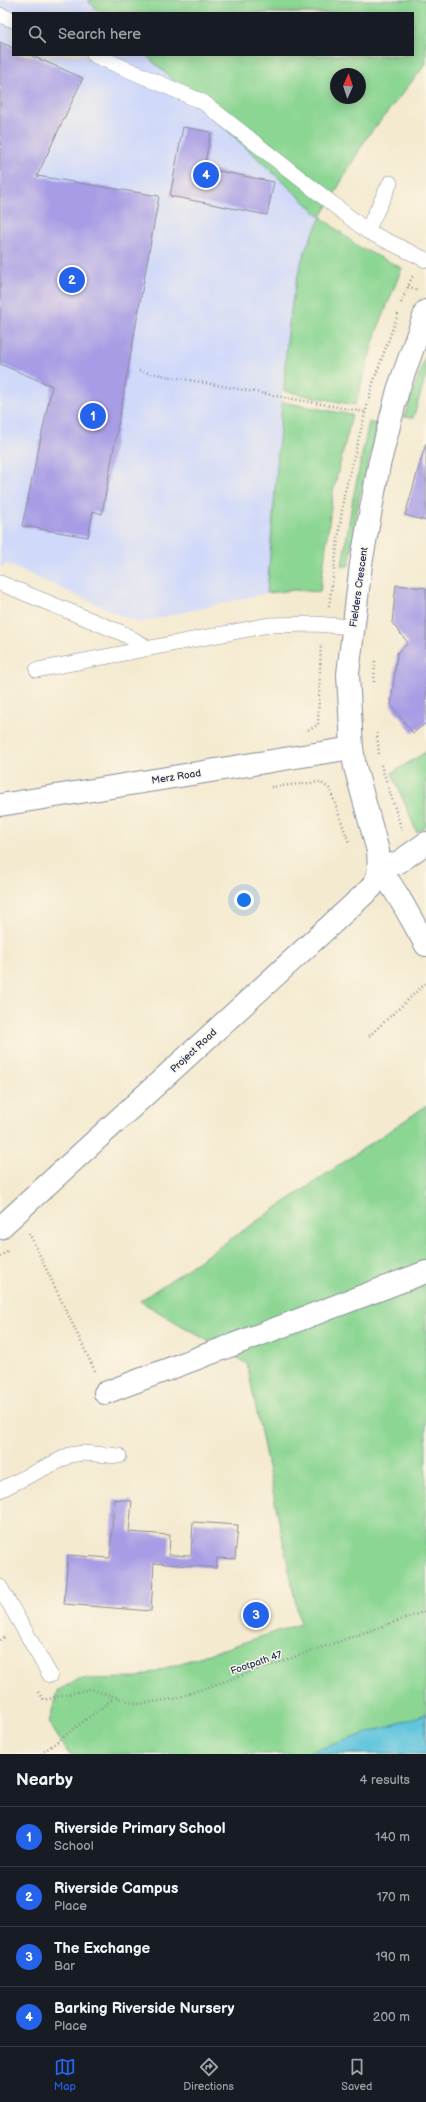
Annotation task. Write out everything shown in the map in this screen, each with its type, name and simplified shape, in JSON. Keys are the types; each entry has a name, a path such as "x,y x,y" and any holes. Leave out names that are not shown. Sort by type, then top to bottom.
{"street":[{"name":"Fielders Crescent","path":"380,869 378,852 355,767 352,748 348,674 352,627 361,564 379,465 398,390 426,311"},
{"name":"Merz Road","path":"0,805 352,748"},
{"path":"426,843 399,862 380,869 393,885 399,900 426,945"},
{"name":"Project Road","path":"0,1228 323,931 362,898 377,878 380,869"},
{"path":"105,1393 426,1272"}],"lane":[{"path":"0,15 12,20"},
{"path":"96,56 203,102 367,231 426,260"},
{"path":"367,231 390,183"},
{"path":"0,583 122,633 148,648"},
{"path":"37,670 269,625 315,624 352,627"},
{"path":"0,1490 70,1455 83,1453 118,1456"},
{"path":"0,1587 50,1675"}],"path":[{"path":"402,303 414,271"},
{"path":"408,286 419,290"},
{"path":"139,371 353,409"},
{"path":"303,732 318,725 322,640"},
{"path":"374,686 376,656"},
{"path":"377,730 379,760 404,836"},
{"path":"285,785 320,782 330,789 350,847"},
{"path":"369,1036 426,982"},
{"path":"18,1211 105,1393"},
{"name":"Footpath 47","path":"90,1689 138,1704 174,1699 426,1611"},
{"path":"0,1640 5,1637"},
{"path":"41,1754 115,1697"}],"shaded area":[{"path":"0,0 426,0 426,64 365,140 329,202 306,249 291,318 285,357 267,593 138,623 7,564 0,567"}],"green space":[{"path":"87,0 426,0 426,64 365,140 321,217 147,56 414,56 414,12 100,12"},
{"path":"321,217 359,247 402,268 376,333 355,405 284,391 287,338 296,281 306,248"},
{"path":"426,354 426,376 413,418 404,417"},
{"path":"282,402 352,415 333,492 320,592 294,590 267,593"},
{"path":"369,422 378,425 359,498 349,566 342,566 353,498"},
{"path":"426,752 426,826 417,833 392,773"},
{"path":"426,1106 426,1754 69,1754 49,1723 57,1691 78,1679 135,1678 300,1624 247,1364 140,1301"}],"water":[{"path":"426,1714 426,1754 304,1754"}],"building":[{"path":"0,42 12,48 12,56 32,56 83,78 37,176 159,196 102,514 93,511 88,537 22,526 52,386 0,364"},
{"path":"183,127 211,132 204,168 274,182 267,215 170,196"},
{"path":"426,443 426,521 405,515"},
{"path":"396,585 426,588 426,723 413,733 391,705 397,653 408,643 392,623"},
{"path":"114,1499 132,1501 129,1532 170,1535 169,1555 191,1556 193,1522 238,1525 235,1559 217,1558 216,1568 154,1563 151,1611 64,1604 68,1555 110,1558"}],"place":[{"name":"Barking Riverside Nursery","path":"206,175"},
{"name":"Riverside Campus","path":"72,280"},
{"name":"Riverside Primary School","path":"93,416"},
{"name":"The Exchange","path":"256,1615"}]}
